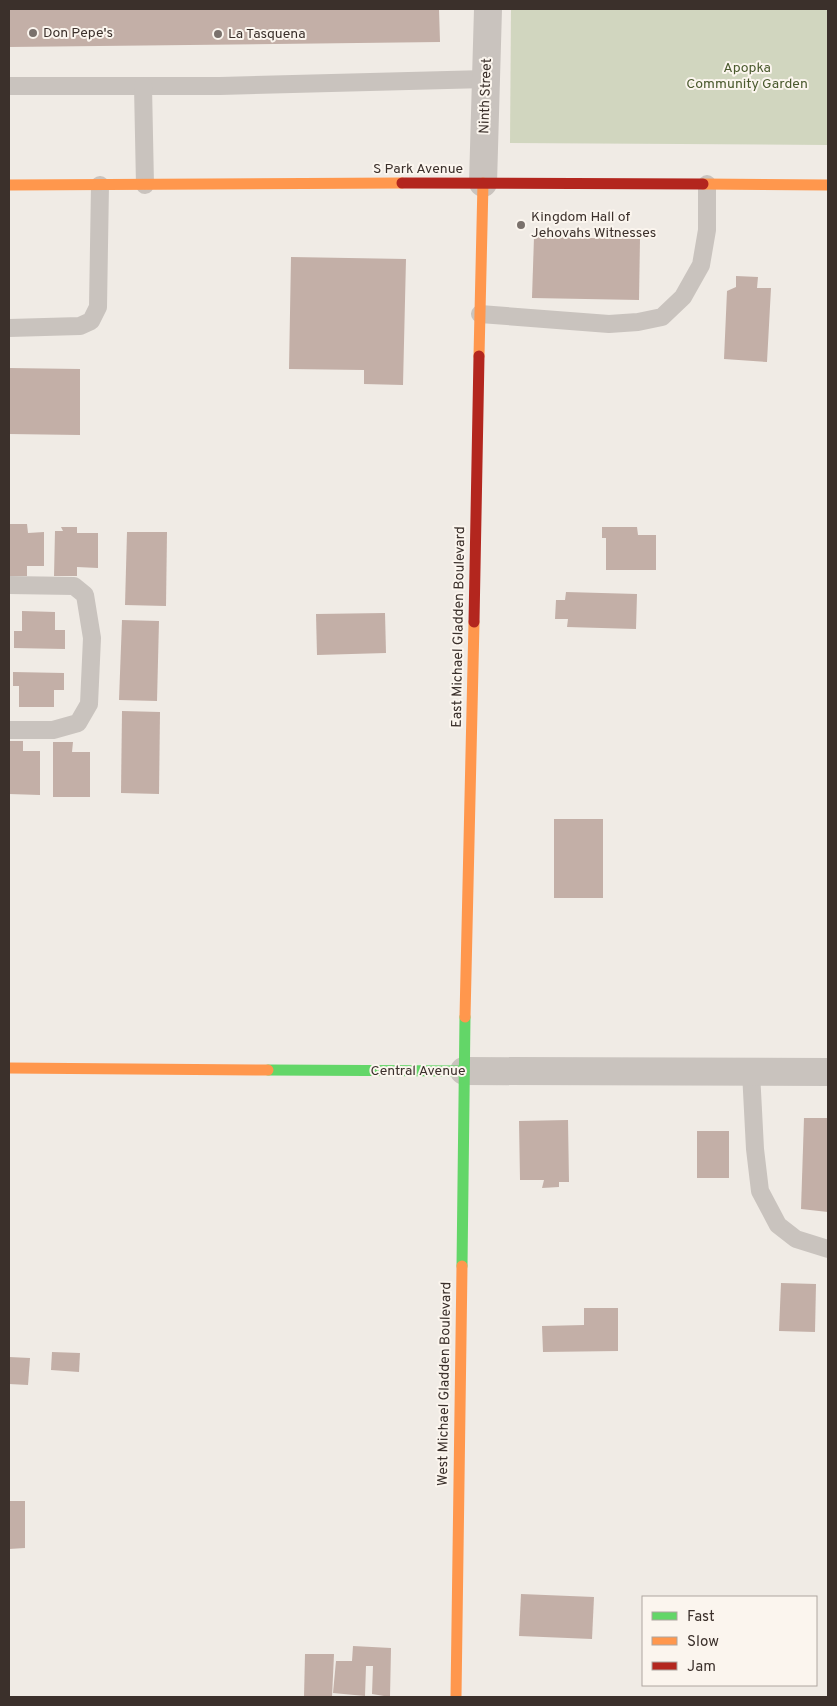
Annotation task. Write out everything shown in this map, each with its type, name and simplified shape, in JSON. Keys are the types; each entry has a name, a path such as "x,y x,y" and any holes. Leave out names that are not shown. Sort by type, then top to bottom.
{"main road":[{"name":"East Michael Gladden Boulevard","path":"464,1071 483,184"},
{"name":"S Park Avenue","path":"9,186 828,185"},
{"name":"Central Avenue","path":"9,1068 464,1071"},
{"name":"West Michael Gladden Boulevard","path":"456,1697 464,1071"}],"street":[{"name":"Ninth Street","path":"483,184 488,9"},
{"name":"Central Avenue","path":"464,1071 828,1072"}],"lane":[{"path":"9,86 230,86 486,79"},
{"path":"143,86 145,185"},
{"path":"480,314 609,324 638,322 662,317 683,297 701,265 706,230 707,184"},
{"path":"9,328 80,326 92,321 98,307 100,185"},
{"path":"9,585 74,586 85,595 92,638 89,704 78,723 53,730 9,730"},
{"path":"751,1072 755,1149 760,1191 778,1225 796,1239 828,1249"}],"green space":[{"name":"Apopka Community Garden","path":"511,9 828,9 828,145 510,143"}],"building":[{"path":"9,9 439,9 440,42 9,47"},
{"path":"534,237 640,239 639,300 532,298"},
{"path":"291,257 406,259 403,385 364,384 364,370 289,369"},
{"path":"736,276 758,277 757,288 771,288 767,362 724,359 727,291 736,287"},
{"path":"9,368 80,369 80,435 9,434"},
{"path":"9,524 27,524 28,533 44,532 44,566 27,566 27,576 9,576"},
{"path":"61,527 77,527 77,533 98,533 98,568 77,567 77,576 54,576 55,531 63,531"},
{"path":"602,527 637,527 638,535 656,535 656,570 606,570 606,538 602,538"},
{"path":"127,532 167,532 166,606 125,605"},
{"path":"566,592 637,594 636,629 567,627 568,619 555,619 556,600 565,600"},
{"path":"22,611 55,612 55,630 65,630 65,649 14,648 14,631 22,631"},
{"path":"385,613 386,653 317,655 316,614"},
{"path":"122,620 159,621 157,701 119,700"},
{"path":"13,672 64,673 64,690 54,690 54,707 19,707 19,686 13,686"},
{"path":"122,711 160,712 159,794 121,793"},
{"path":"9,741 23,741 23,751 40,751 40,795 9,794"},
{"path":"53,742 73,742 72,752 90,752 90,797 53,797"},
{"path":"554,819 603,819 603,898 554,898"},
{"path":"804,1118 828,1118 828,1212 801,1209"},
{"path":"568,1120 569,1182 559,1182 559,1187 542,1188 544,1180 520,1180 519,1121"},
{"path":"697,1131 729,1131 729,1178 697,1178"},
{"path":"781,1283 816,1284 815,1332 779,1331"},
{"path":"584,1308 618,1308 618,1351 543,1352 542,1326 584,1325"},
{"path":"52,1352 80,1353 79,1372 51,1370"},
{"path":"9,1357 30,1358 28,1385 9,1384"},
{"path":"9,1501 25,1501 25,1548 9,1549"},
{"path":"521,1594 594,1597 592,1639 519,1636"},
{"path":"353,1646 391,1648 390,1697 372,1694 373,1666 366,1666 365,1696 333,1693 336,1661 352,1661"},
{"path":"305,1654 334,1654 332,1697 304,1697"}],"traffic: fast":[{"path":"462,1266 465,1017"},
{"path":"268,1070 464,1071"}],"traffic: slow":[{"path":"9,185 402,183"},
{"path":"479,356 483,183"},
{"path":"703,184 828,185"},
{"path":"465,1017 474,622"},
{"path":"9,1068 268,1070"},
{"path":"456,1697 462,1266"}],"traffic: jam":[{"path":"402,183 703,184"},
{"path":"474,622 479,356"}],"place":[{"name":"Don Pepe's","path":"33,33"},
{"name":"La Tasquena","path":"218,34"},
{"name":"Kingdom Hall of Jehovahs Witnesses","path":"521,225"}]}
